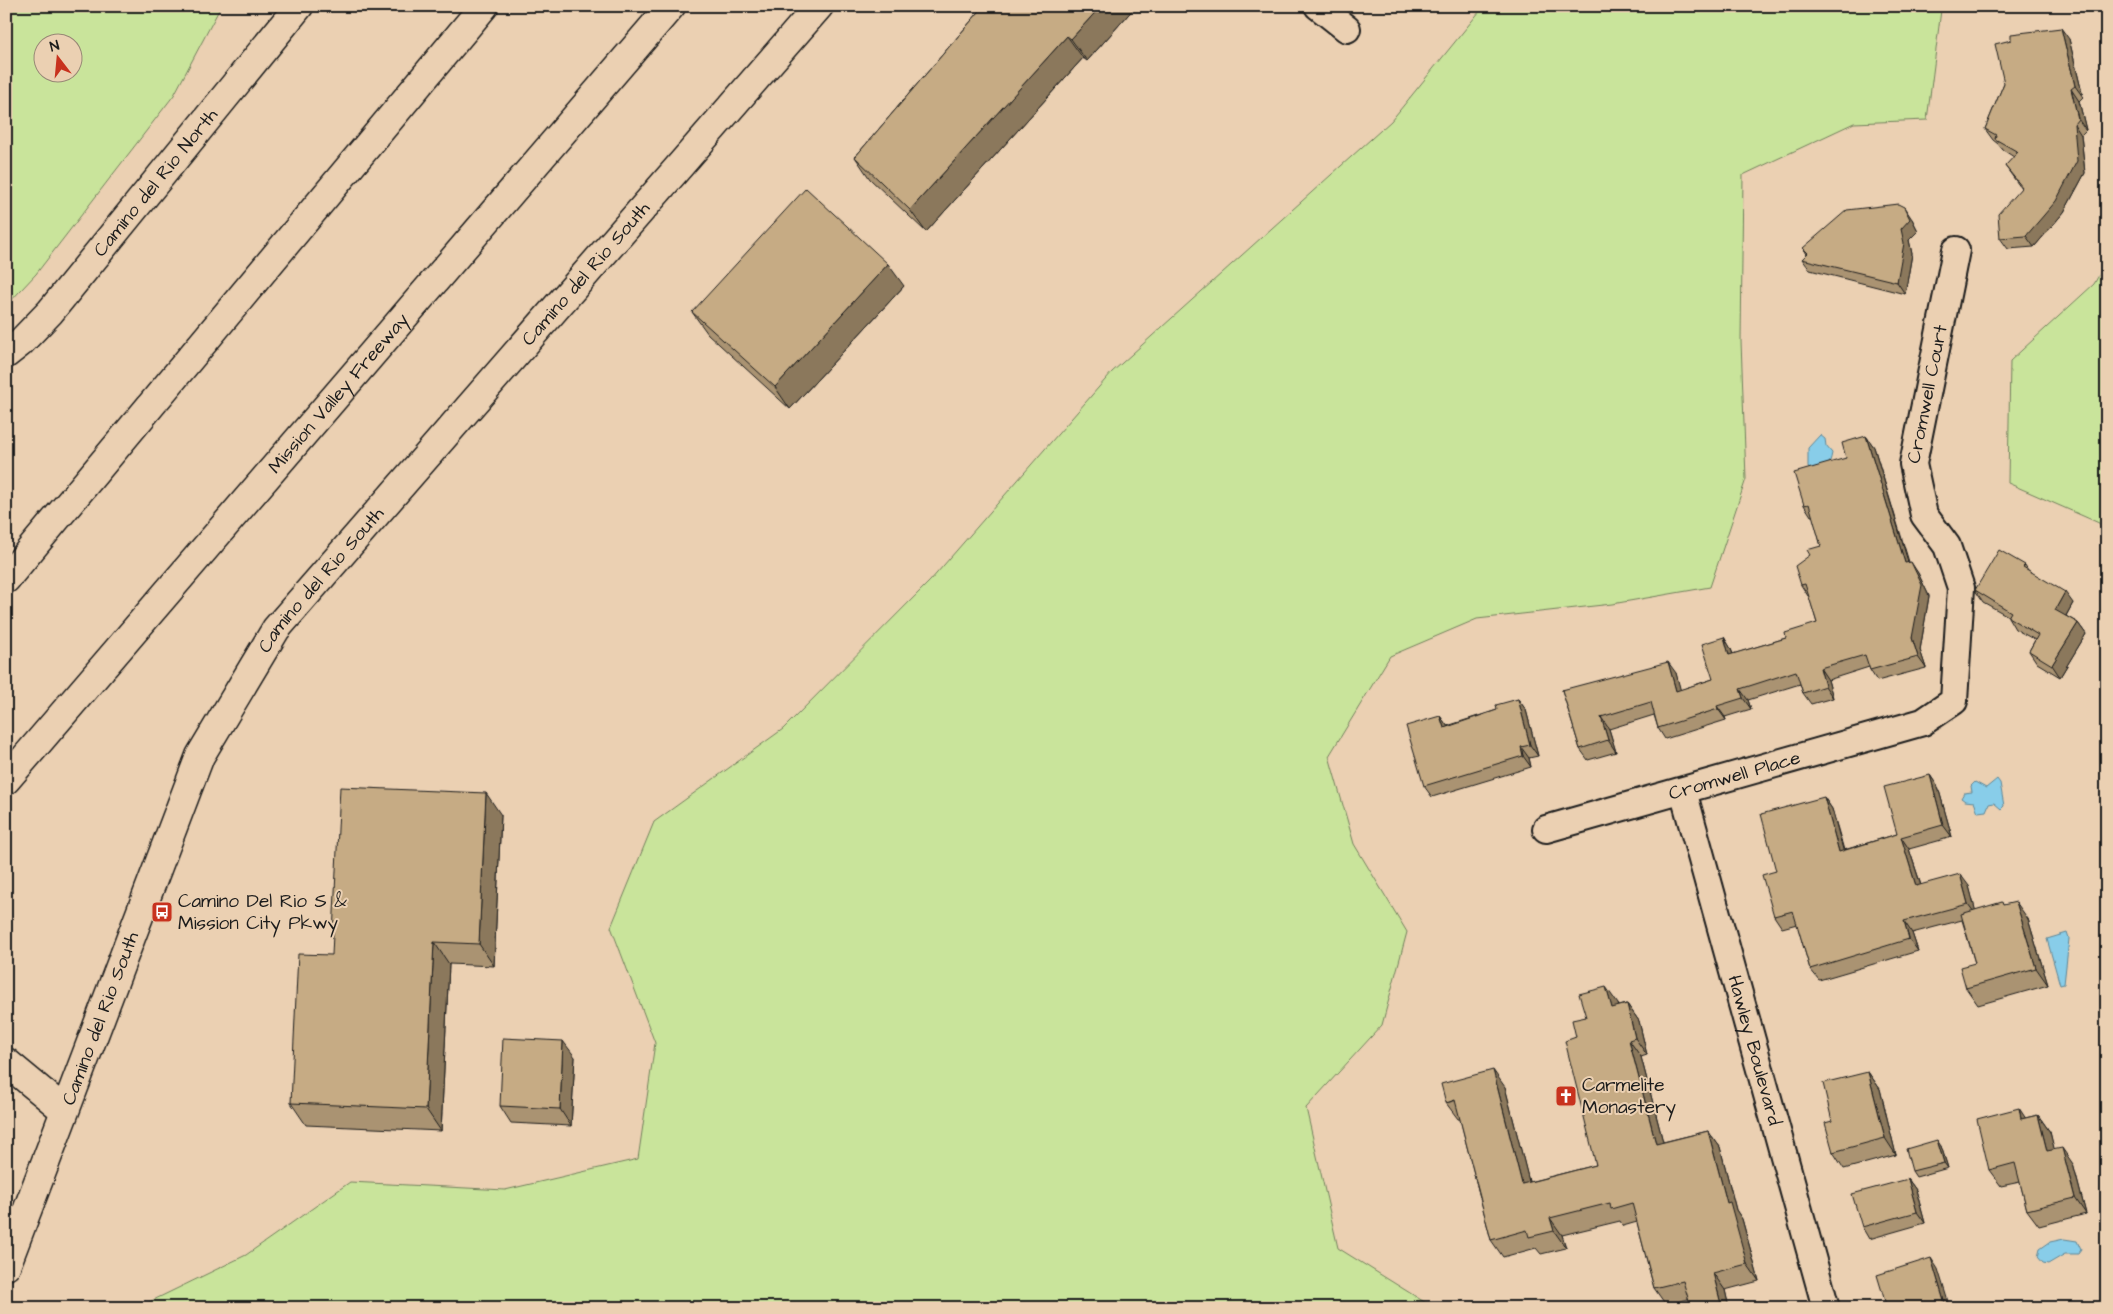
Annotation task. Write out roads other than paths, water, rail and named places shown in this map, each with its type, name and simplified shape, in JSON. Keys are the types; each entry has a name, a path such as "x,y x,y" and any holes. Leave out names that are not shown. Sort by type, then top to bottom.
{"main road":[{"name":"Camino del Rio North","path":"6,354 20,344 50,312 299,6"},
{"path":"6,579 484,6"},
{"name":"Mission Valley Freeway","path":"6,780 671,6"},
{"name":"Camino del Rio South","path":"6,1266 200,756 276,629 819,6"},
{"path":"6,1062 64,1110"}],"street":[{"path":"1318,6 1347,29"},
{"name":"Cromwell Court","path":"1923,722 1954,701 1961,588 1947,546 1924,514 1913,464 1956,250"},
{"name":"Cromwell Place","path":"1546,829 1923,722"},
{"name":"Hawley Boulevard","path":"1683,791 1826,1308"}],"water":[{"path":"1820,435 1825,439 1826,446 1832,453 1826,468 1812,477 1808,467 1808,448"},
{"path":"1997,779 2000,783 2004,806 2001,809 1994,803 1989,804 1986,811 1978,812 1974,802 1965,801 1961,798 1964,793 1972,792 1971,786 1975,782 1986,788"},
{"path":"2067,933 2069,939 2064,984 2060,985 2047,939"},
{"path":"2064,1239 2077,1241 2081,1250 2078,1254 2065,1254 2048,1264 2043,1263 2038,1257 2040,1249 2050,1242"}],"place":[{"name":"Camino Del Rio S & Mission City Pkwy","path":"162,912"},
{"name":"Carmelite Monastery","path":"1566,1096"}]}
